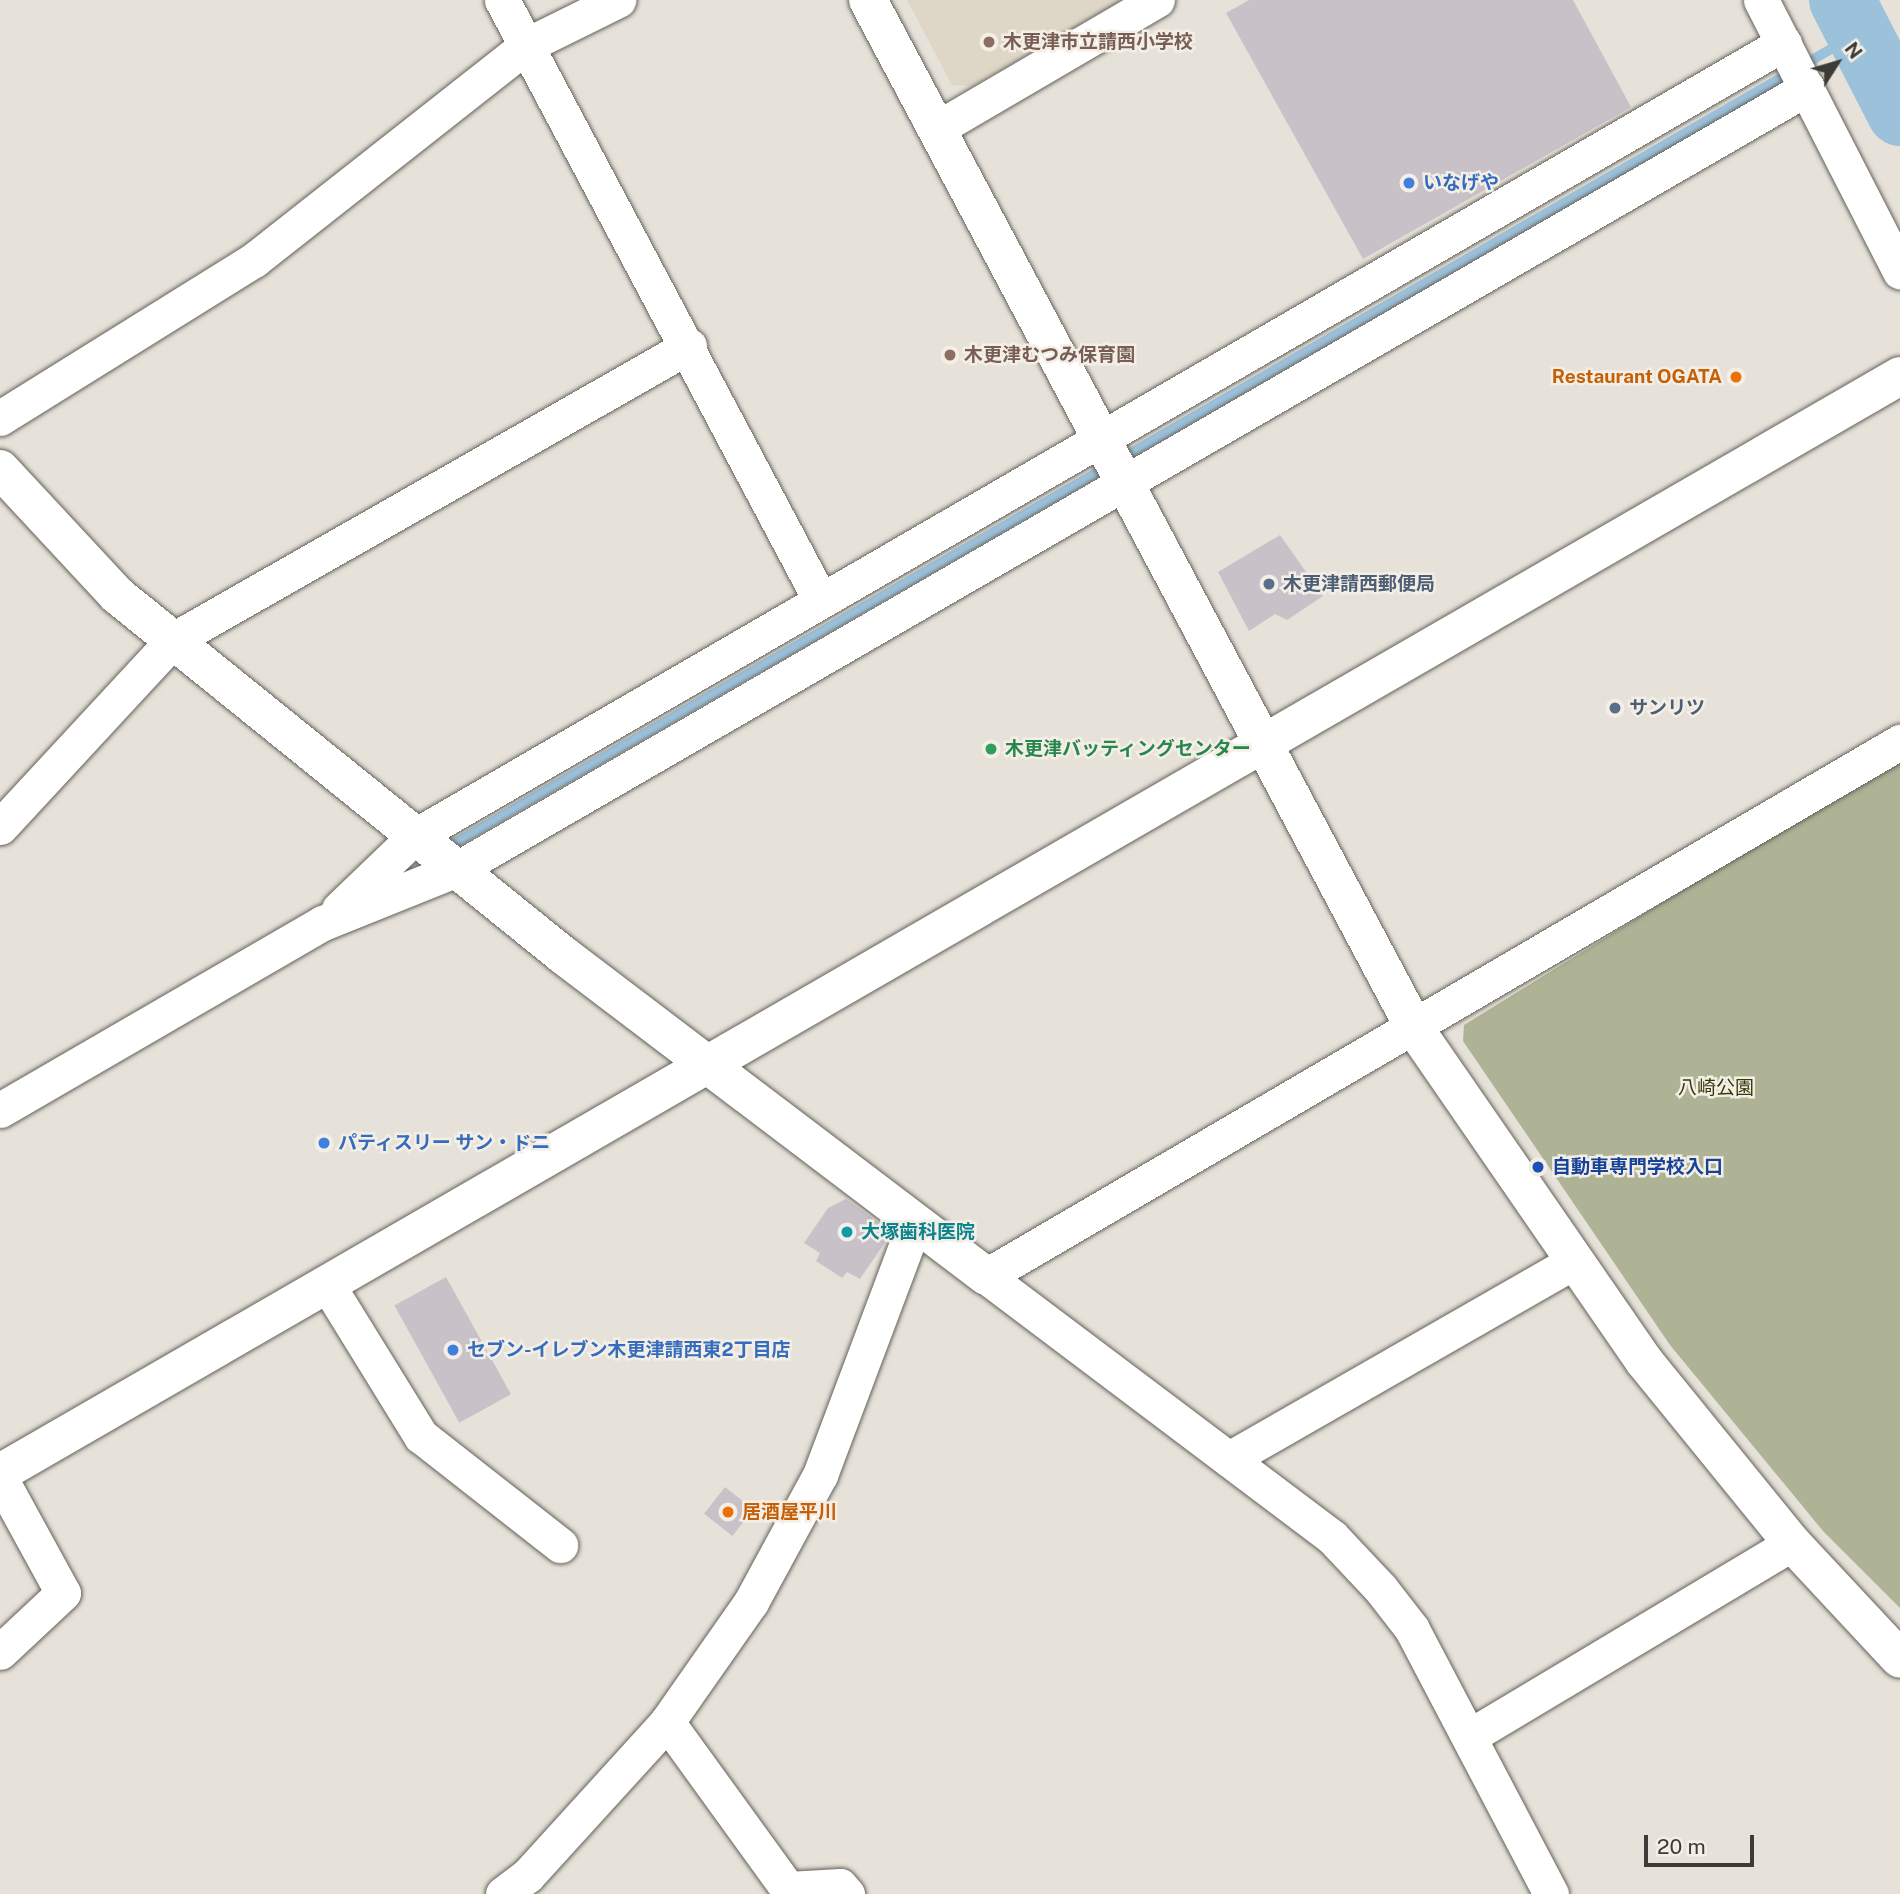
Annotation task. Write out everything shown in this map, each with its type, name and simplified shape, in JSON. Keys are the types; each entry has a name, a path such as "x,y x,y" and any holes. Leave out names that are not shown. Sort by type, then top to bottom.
{"street":[{"path":"502,0 689,346 821,601"},
{"path":"0,418 254,260 527,45 618,0"},
{"path":"868,0 1261,745 1415,1029 1573,1262 1644,1361 1792,1543 1900,1660"},
{"path":"936,129 1157,0"},
{"path":"1761,0 1900,272"},
{"path":"0,1110 323,923 457,869 1111,461 1795,65"},
{"path":"323,923 415,836 821,601 1111,461 1795,65"},
{"path":"0,827 173,640 689,346"},
{"path":"0,1652 63,1594 0,1476 327,1284 1900,376"},
{"path":"0,469 117,595 415,836 708,1065 1332,1537 1381,1590 1412,1629 1551,1894"},
{"path":"986,1276 1415,1029 1900,742"},
{"path":"503,1894 528,1875 667,1722 751,1602 820,1475 915,1222"},
{"path":"1229,1459 1573,1262"},
{"path":"327,1284 421,1436 560,1545"},
{"path":"1470,1736 1792,1543"},
{"path":"667,1722 788,1889 840,1886 847,1894"}],"shaded area":[{"name":"木更津市立請西小学校","path":"907,0 1124,0 972,86 952,85"}],"green space":[{"name":"八崎公園","path":"1900,756 1900,1608 1823,1531 1670,1345 1463,1041 1464,1025"}],"building":[{"name":"いなげや","path":"1249,0 1573,0 1631,107 1363,259 1226,13"},
{"path":"1280,535 1323,596 1287,620 1275,614 1249,631 1218,572"},
{"name":"大塚歯科医院","path":"846,1199 879,1223 886,1241 860,1279 847,1272 842,1278 816,1261 820,1253 804,1243 828,1208"},
{"name":"セブン-イレブン木更津請西東2丁目店","path":"446,1277 511,1394 459,1423 394,1306"},
{"name":"居酒屋平川","path":"725,1487 753,1509 732,1536 704,1514"}],"waterway":[{"path":"1842,0 1900,113"},
{"path":"457,842 1859,33"}],"place":[{"name":"木更津市立請西小学校","path":"989,42"},
{"name":"いなげや","path":"1409,183"},
{"name":"木更津むつみ保育園","path":"950,355"},
{"name":"Restaurant OGATA","path":"1736,377"},
{"name":"木更津請西郵便局","path":"1269,584"},
{"name":"サンリツ","path":"1615,708"},
{"name":"木更津バッティングセンター","path":"991,749"},
{"name":"パティスリー サン・ドニ","path":"324,1143"},
{"name":"自動車専門学校入口","path":"1538,1167"},
{"name":"大塚歯科医院","path":"847,1232"},
{"name":"セブン-イレブン木更津請西東2丁目店","path":"453,1350"},
{"name":"居酒屋平川","path":"728,1512"}]}
